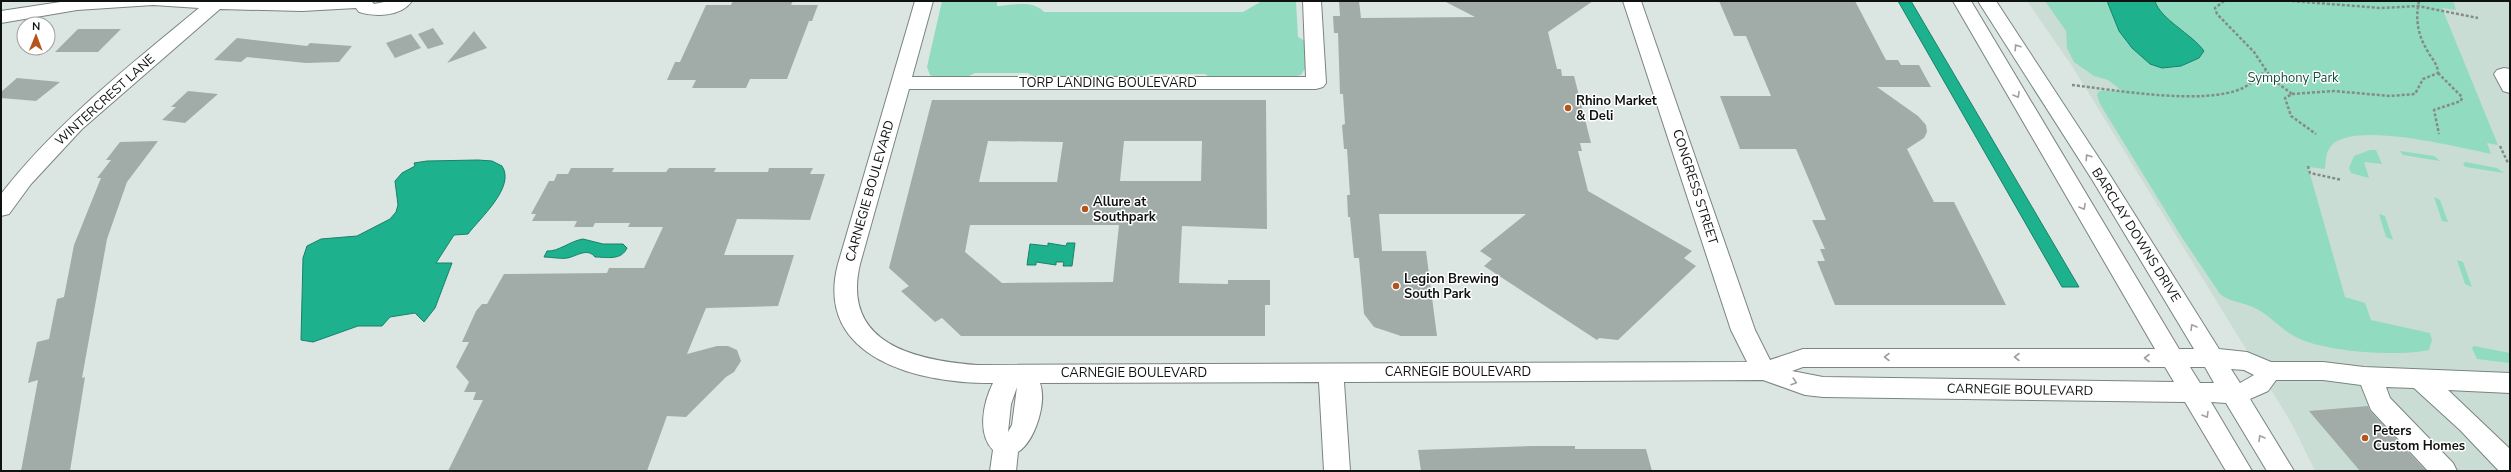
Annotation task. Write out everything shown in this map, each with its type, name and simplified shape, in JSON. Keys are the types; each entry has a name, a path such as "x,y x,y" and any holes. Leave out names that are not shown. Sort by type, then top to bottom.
{"street":[{"path":"1,17 77,5 148,1"},
{"path":"158,1 318,6 362,2 365,8 375,10 389,8 403,1"},
{"name":"CARNEGIE BOULEVARD","path":"924,1 848,271 845,296 849,311 860,331 869,340 885,352 919,368 951,372 1018,374 1764,371 1814,387 2233,393 2254,388 2264,382 2268,370"},
{"name":"TORP LANDING BOULEVARD","path":"901,83 1316,83 1312,1"},
{"name":"CONGRESS STREET","path":"1632,1 1743,330 1764,371"},
{"path":"1962,1 2239,471"},
{"name":"BARCLAY DOWNS DRIVE","path":"1987,1 2101,177 2281,471"},
{"name":"WINTERCREST LANE","path":"1,209 26,175 68,130 216,2"},
{"name":"CARNEGIE BOULEVARD","path":"1764,371 1803,358 2172,357 2212,358 2247,362 2268,370 2329,372 2370,376 2510,383"},
{"path":"1331,373 1337,471"},
{"path":"1003,471 1006,447 997,438 996,425 1002,389 1008,380 1018,374"},
{"path":"2370,376 2380,403 2444,471"},
{"path":"2419,378 2469,423 2510,466"}],"path":[{"path":"2223,1 2215,8 2217,14 2254,52 2265,71 2278,86 2292,94"},
{"path":"2292,1 2380,8 2418,6 2478,18"},
{"path":"2419,1 2416,19 2425,49 2439,68 2438,73 2462,97 2461,101 2440,106 2434,110 2439,134"},
{"path":"2072,85 2172,96 2206,95 2242,89 2265,71"},
{"path":"2316,134 2293,119 2286,108 2285,98 2292,94 2319,91 2348,91 2406,97 2415,94 2423,79 2438,73"},
{"path":"2500,146 2508,163"},
{"path":"2308,166 2310,173 2342,180"}],"shaded area":[{"path":"1898,1 1911,1 2079,287 2062,287"},
{"path":"2027,1 2510,1 2510,471 2315,471 2292,424 2072,66"},
{"path":"2107,1 2155,1 2163,14 2204,51 2199,58 2181,66 2162,68 2150,64 2132,48 2119,31"},
{"path":"427,161 492,161 502,166 505,174 504,183 494,202 468,234 454,235 436,263 452,263 435,308 424,322 415,313 390,317 382,326 358,326 313,342 301,340 303,258 307,246 321,239 357,236 390,219 396,212 398,205 395,181 402,173 415,166 414,163"},
{"path":"583,239 603,244 623,244 627,248 617,257 595,257 589,253 583,253 568,258 544,257 547,251 555,250"},
{"path":"1048,243 1066,246 1067,243 1075,243 1072,266 1063,266 1064,262 1056,262 1056,265 1036,262 1036,265 1027,265 1030,244 1048,246"}],"green space":[{"path":"942,1 997,1 997,6 1022,4 1034,6 1044,12 1243,12 1262,1 1296,1 1298,37 1305,41 1306,67 1301,75 1287,78 1211,78 1205,74 1149,74 1143,78 1034,78 1028,73 975,73 965,78 935,77 930,75 927,67"},
{"name":"Symphony Park","path":"2045,1 2447,1 2454,3 2456,10 2442,8 2498,145 2487,143 2491,154 2408,138 2361,135 2343,139 2331,146 2327,155 2325,169 2308,167 2345,297 2365,303 2371,320 2430,333 2432,340 2429,350 2380,353 2360,352 2322,346 2294,336 2257,309 2224,297 2220,294 2181,236 2100,104 2097,95 2099,91 2122,91 2108,80 2094,76 2074,62 2067,48 2066,31"},
{"path":"2370,150 2376,150 2382,164 2364,162 2369,178 2351,173 2349,168 2354,156"},
{"path":"2400,151 2434,156 2440,161 2403,155"},
{"path":"2465,162 2497,168 2504,173 2466,167 2463,165"},
{"path":"2434,197 2440,200 2448,222 2442,221"},
{"path":"2379,214 2385,216 2393,240 2386,237"},
{"path":"2457,260 2463,262 2472,287 2465,284"},
{"path":"2474,346 2510,353 2510,363 2477,359 2472,348"}],"building":[{"path":"733,1 793,1 791,5 818,5 812,21 809,21 787,79 750,79 746,88 692,88 696,80 667,80 675,62 680,62 706,5 731,5"},
{"path":"1339,1 1359,1 1361,18 1475,17 1444,1 1593,1 1548,32 1557,69 1561,69 1562,76 1574,76 1591,143 1580,143 1582,151 1578,151 1588,191 1692,251 1684,258 1696,266 1618,340 1599,338 1597,340 1484,266 1492,259 1480,251 1526,214 1379,214 1382,251 1426,251 1437,336 1401,336 1374,327 1364,314 1359,258 1354,258 1350,217 1348,217 1347,195 1350,195 1347,149 1344,149 1342,125 1345,124 1343,94 1340,94 1338,33 1334,33 1333,16 1340,16"},
{"path":"1719,1 1855,1 1886,60 1898,60 1901,65 1919,65 1931,87 1877,87 1918,116 1926,125 1927,132 1924,138 1907,149 1934,202 1954,202 2006,305 1835,305 1817,261 1825,261 1820,249 1825,249 1812,220 1826,220 1796,149 1740,149 1720,96 1771,96 1746,36 1734,36"},
{"path":"433,28 444,44 428,49 418,34"},
{"path":"78,29 121,29 98,52 56,51"},
{"path":"474,31 487,48 447,63"},
{"path":"411,34 421,48 395,58 386,43"},
{"path":"237,38 307,46 310,43 352,46 339,62 306,63 247,57 241,62 214,60"},
{"path":"17,78 60,82 36,101 1,98 1,92"},
{"path":"188,91 218,94 185,123 162,120 176,107 171,107"},
{"name":"Allure at Southpark","path":"932,100 1266,100 1267,229 1182,226 1179,283 1228,284 1228,280 1270,280 1270,305 1265,305 1265,336 961,336 942,318 935,322 901,291 909,286 889,268","holes":["988,141 1063,142 1057,182 979,182","1124,141 1202,141 1201,181 1120,181","970,225 1119,225 1113,282 1002,283 965,252"]},
{"path":"158,141 127,182 107,239 82,378 85,377 70,471 21,471 38,380 28,383 37,342 49,339 57,299 64,297 74,245 101,178 97,178 111,160 106,160 120,142"},
{"path":"571,168 614,168 612,172 666,172 669,168 716,168 714,172 768,172 769,168 813,168 810,174 825,174 810,220 737,219 724,255 794,255 778,306 706,308 687,354 717,346 728,346 737,350 741,361 734,372 726,377 686,417 667,416 647,471 448,471 483,400 473,400 476,392 464,392 469,382 456,367 469,342 462,342 476,311 482,304 487,304 504,274 607,273 609,268 644,268 663,227 628,227 630,223 595,223 593,227 574,227 577,221 532,221 536,214 531,214 549,181 554,181 557,174 568,174"},
{"name":"Peters Custom Homes","path":"2368,406 2370,411 2426,471 2360,471 2309,411"},
{"path":"1575,446 1575,449 1646,449 1652,471 1421,471 1418,450"}],"place":[{"name":"Rhino Market & Deli","path":"1568,108"},
{"name":"Allure at Southpark","path":"1085,209"},
{"name":"Legion Brewing South Park","path":"1396,286"},
{"name":"Peters Custom Homes","path":"2365,438"}]}
